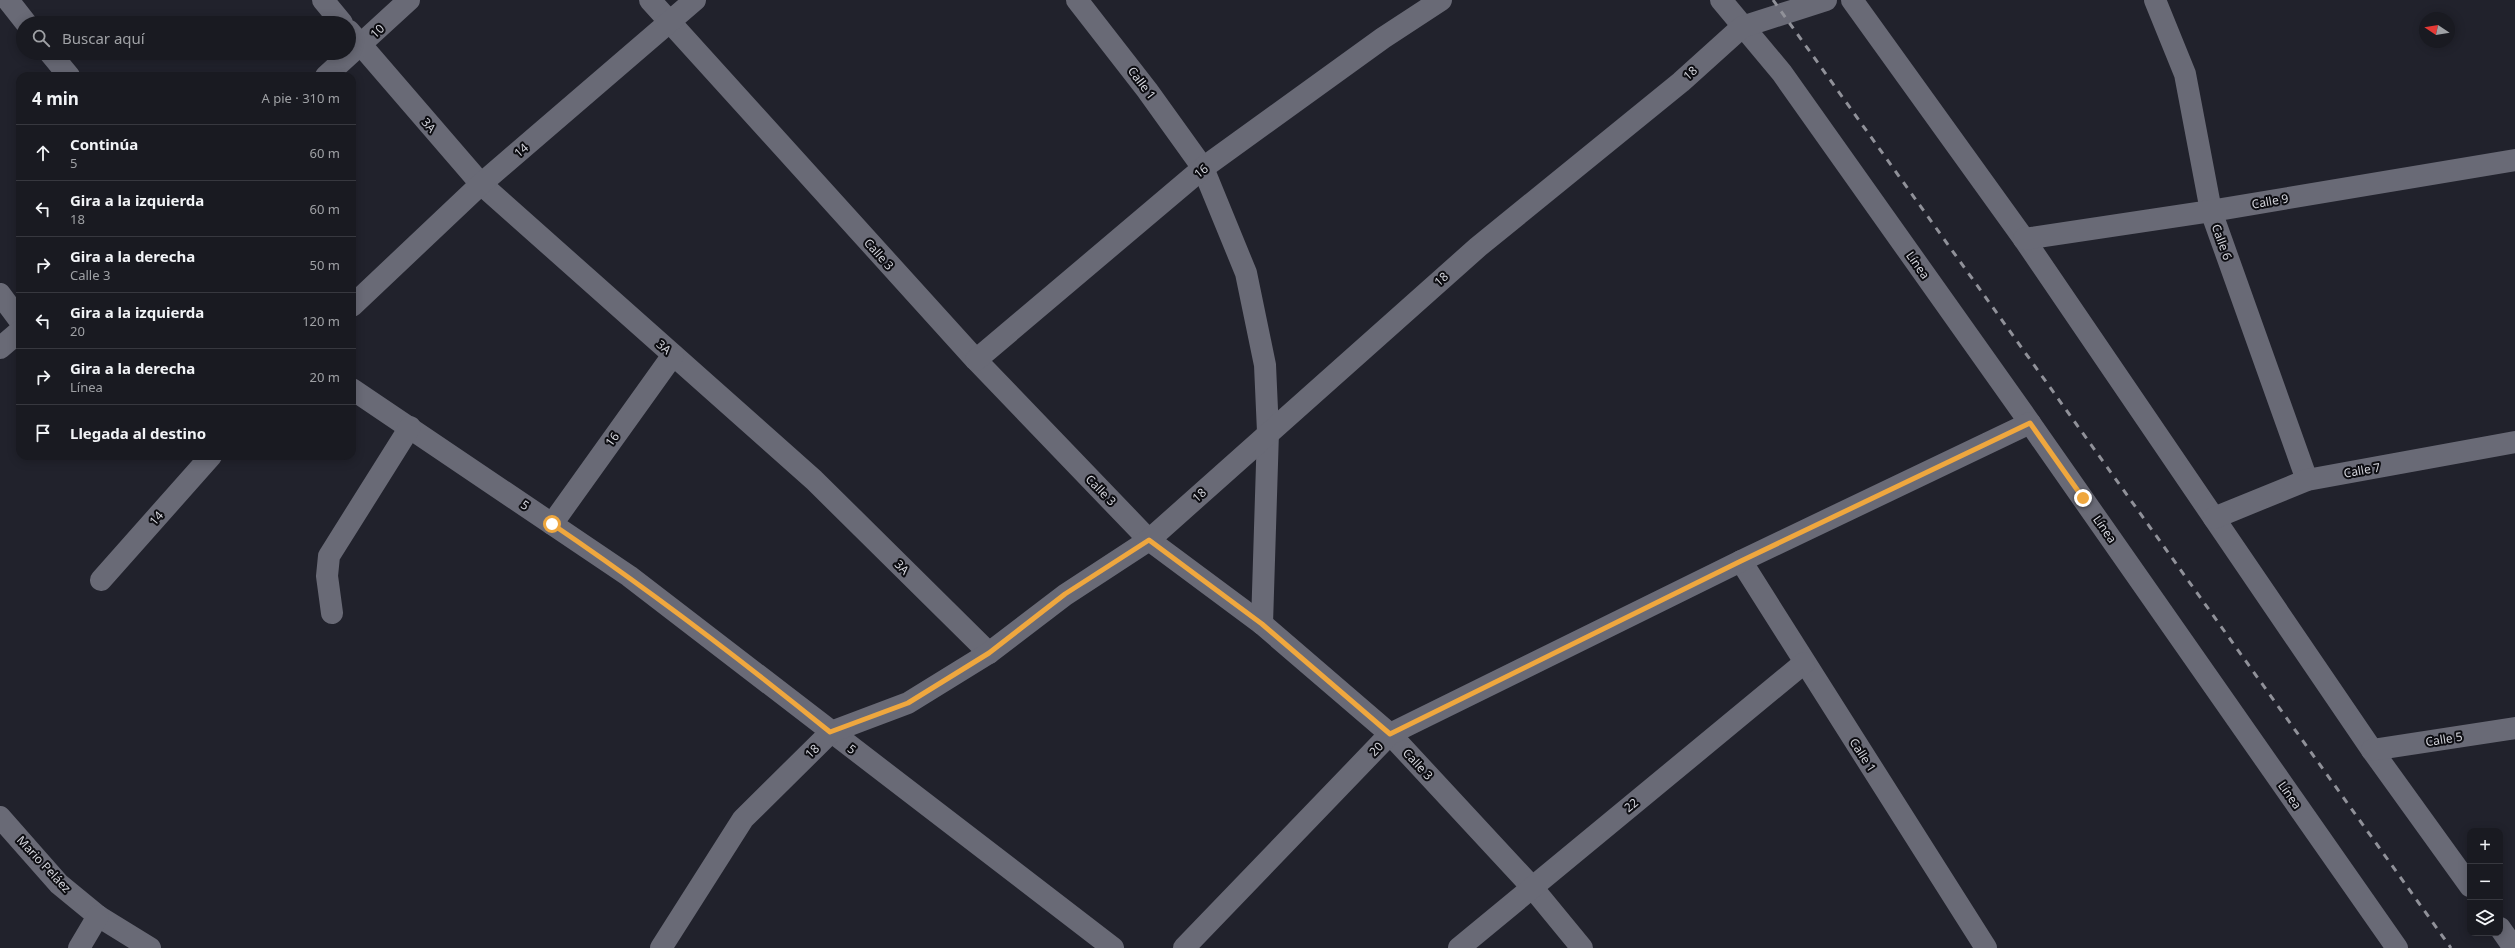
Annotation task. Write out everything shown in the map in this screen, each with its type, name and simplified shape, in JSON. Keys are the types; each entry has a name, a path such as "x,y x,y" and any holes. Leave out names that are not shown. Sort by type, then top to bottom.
{"street":[{"path":"8,0 21,16"},
{"path":"323,0 336,16"},
{"name":"10","path":"356,38 409,0"},
{"name":"Calle 3","path":"650,0 976,360 1149,540 1262,624 1390,734 1531,886 1582,948"},
{"name":"14","path":"356,302 481,184 695,0"},
{"name":"Calle 1","path":"1077,0 1147,90 1203,168 1246,273 1265,365 1268,432 1262,624"},
{"name":"16","path":"976,360 1203,168 1383,38 1441,0"},
{"name":"Línea","path":"1721,0 1782,74 2030,423 2397,948"},
{"path":"1742,27 1826,0"},
{"path":"1852,0 2024,239 2372,750 2467,882"},
{"name":"Calle 6","path":"2155,0 2185,74 2212,211 2307,480"},
{"name":"18","path":"662,948 743,819 830,732 908,703 989,653 1065,594 1149,540 1268,432 1478,247 1681,82 1742,27"},
{"name":"3A","path":"356,40 481,184 814,480 989,653"},
{"path":"56,60 66,72"},
{"name":"10","path":"329,72 339,60"},
{"name":"Calle 9","path":"2024,239 2212,211 2515,160"},
{"path":"0,294 16,316"},
{"path":"0,348 16,334"},
{"name":"16","path":"552,524 673,355"},
{"name":"5","path":"356,392 629,576 730,652 830,732 1113,948"},
{"name":"20","path":"1184,948 1390,734 1741,561 2030,423"},
{"path":"332,613 327,576 330,556 410,427"},
{"name":"Calle 7","path":"2214,518 2307,480 2515,442"},
{"name":"14","path":"101,580 207,460"},
{"name":"Calle 1","path":"1741,561 1804,663 1986,948"},
{"name":"22","path":"1458,948 1531,886 1804,663"},
{"name":"Calle 5","path":"2372,750 2515,728"},
{"name":"Mario Peláez","path":"0,817 59,884 98,916 150,948"},
{"path":"79,948 98,916"},
{"path":"2503,932 2514,948"}],"railway":[{"path":"1773,0 2451,948"}],"route":[{"path":"552,524 629,576 730,652 830,732 908,703 989,653 1065,594 1149,540 1262,624 1390,734 1741,561 2030,423 2083,498"}]}
